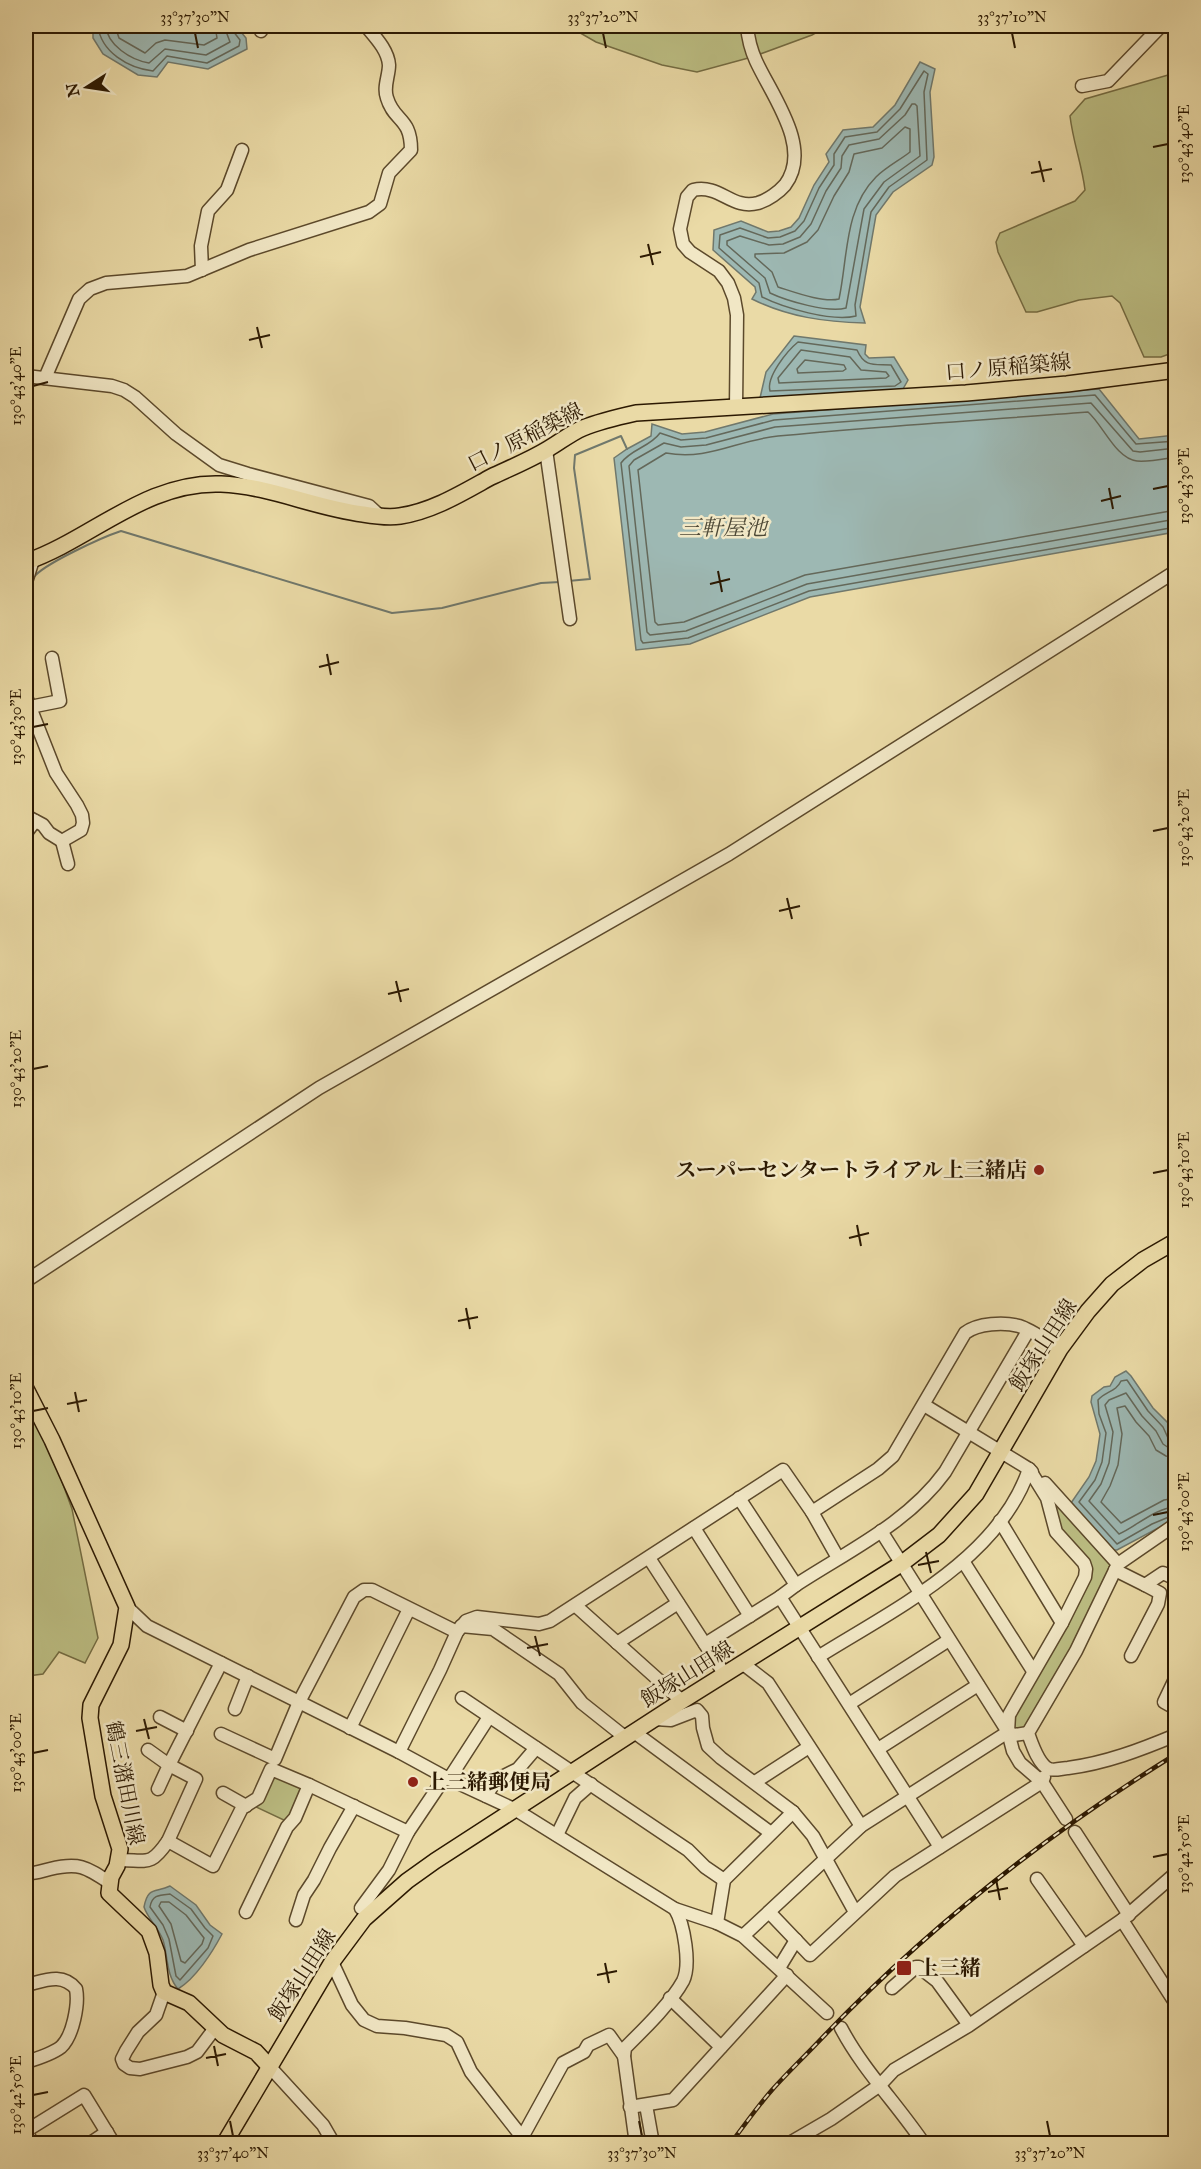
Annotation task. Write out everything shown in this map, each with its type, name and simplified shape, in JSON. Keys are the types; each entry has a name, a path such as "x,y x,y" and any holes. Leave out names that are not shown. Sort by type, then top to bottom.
{"main road":[{"name":"口ノ原稲築線","path":"29,561 140,502 160,494 199,484 247,486 349,513 398,517 428,509 546,450 580,429 636,413 966,393 1067,384 1176,370"},
{"name":"飯塚山田線","path":"224,2144 332,1962 364,1919 406,1881 682,1701 902,1564 939,1535 957,1518 976,1494 1060,1349 1088,1311 1112,1284 1143,1260 1176,1241"},
{"path":"26,1389 52,1440 127,1607"},
{"name":"鶴三潴田川線","path":"110,1882 119,1860 120,1849 103,1796 90,1718 91,1705 120,1645 127,1607"},
{"path":"110,1882 109,1893 149,1931 157,1953 160,1984 164,1992 189,2004 223,2035 256,2052 269,2067"}],"street":[{"path":"45,378 79,299 90,289 106,283 187,276 249,250 369,212 380,204 389,173 411,150 411,136 407,125 391,108 386,96 389,65 384,48 366,26"},
{"path":"736,407 737,315 734,298 728,283 719,271 682,244 680,229 687,197 693,190 712,189 729,199 746,205 760,203 783,187 792,174 795,151 790,133 781,108 756,61 748,38 747,26"},
{"path":"1082,86 1108,81 1161,26"},
{"path":"202,270 201,246 208,211 227,190 242,150"},
{"path":"26,376 112,386 124,390 176,434 219,465 369,506 381,517"},
{"path":"546,450 570,619"},
{"path":"26,582 29,561"},
{"path":"26,1281 328,1083 729,854 1176,572"},
{"path":"52,658 60,701 28,702 56,774 82,815 81,830 62,841"},
{"path":"26,833 30,819 43,825 49,833 62,841 68,864"},
{"path":"812,1512 878,1469 893,1456 965,1333 972,1328 982,1324 1019,1326 1060,1349"},
{"path":"705,1644 896,1522 932,1491 1028,1331"},
{"path":"924,1405 1029,1469 1043,1481 1117,1567 1160,1593 1158,1604 1131,1656"},
{"path":"818,1657 920,1593 963,1561 1000,1521 1024,1483 1029,1469"},
{"path":"1029,1469 1047,1498 1056,1532 1084,1563 1086,1569 1085,1577 1062,1623 1009,1715 1008,1732 1013,1752 1020,1763 1042,1782 1066,1819"},
{"path":"399,1752 459,1629 466,1621 477,1617 539,1624 550,1621 783,1470 812,1512 838,1558"},
{"path":"739,1498 796,1585"},
{"path":"1000,1521 1062,1623"},
{"path":"1028,1733 1076,1651 1117,1567 1176,1524"},
{"path":"694,1528 750,1616"},
{"path":"881,1531 1008,1732 1014,1735 1028,1733"},
{"path":"649,1558 725,1675"},
{"path":"963,1561 1033,1671"},
{"path":"1145,1585 1176,1565"},
{"path":"1163,1573 1176,1579"},
{"path":"221,1734 275,1759 299,1702 354,1597 364,1590 372,1590 409,1609 459,1629 493,1629 559,1674 582,1703 771,1833"},
{"path":"780,1597 940,1847"},
{"path":"617,1643 678,1603"},
{"path":"576,1606 682,1701"},
{"path":"127,1607 147,1626 447,1778 516,1810 675,1909 717,1923 743,1936 827,2013"},
{"path":"350,1728 409,1609"},
{"path":"849,1704 949,1640"},
{"path":"158,1789 221,1663"},
{"path":"742,1664 768,1683 861,1826"},
{"path":"235,1709 248,1677"},
{"path":"1176,1677 1164,1702 1173,1707 1176,1706"},
{"path":"878,1749 978,1685"},
{"path":"462,1698 688,1850 705,1867 724,1880"},
{"path":"655,1719 671,1720 697,1710 702,1716 708,1746 793,1812 813,1836 855,1912"},
{"path":"160,1717 187,1731"},
{"path":"361,1908 389,1870 408,1832 489,1717"},
{"path":"743,1936 861,1826 1008,1732"},
{"path":"1028,1733 1035,1752 1047,1767 1055,1769 1115,1759 1176,1735"},
{"path":"755,1782 809,1747"},
{"path":"486,1796 496,1780 518,1769 536,1748"},
{"path":"119,1860 151,1860 156,1857 168,1841 196,1779 169,1765 148,1750"},
{"path":"769,1912 810,1955 895,1876 1042,1782 1047,1767"},
{"path":"168,1841 213,1866 242,1808 258,1798 271,1769 408,1832"},
{"path":"557,1835 575,1798 591,1784"},
{"path":"246,1912 287,1827 295,1818 309,1785"},
{"path":"223,1793 246,1806"},
{"path":"296,1920 304,1895 354,1806"},
{"path":"717,1923 724,1880 793,1812"},
{"path":"1075,1832 1176,2004"},
{"path":"26,1873 59,1867 87,1867 110,1882"},
{"path":"788,2144 831,2119 880,2085 894,2070 969,2025 1125,1918 1176,1873"},
{"path":"1037,1880 1084,1946"},
{"path":"636,2144 624,2056 625,2048 684,1979 686,1960 681,1920 675,1909"},
{"path":"630,2107 673,2100 721,2047 783,1971 795,1940"},
{"path":"332,1962 352,2005 364,2020 377,2026 446,2035 457,2042 471,2072 520,2140 563,2063 584,2052 588,2045 609,2035 624,2056"},
{"path":"892,1988 916,1967 919,1967 937,1981 969,2025"},
{"path":"26,1985 57,1978 65,1979 76,1989 78,2004 73,2023 61,2047 26,2062"},
{"path":"164,1992 156,2015 138,2032 126,2050 122,2059 124,2064 130,2068 140,2069 187,2057 197,2052 215,2028"},
{"path":"670,1998 721,2047"},
{"path":"841,2028 924,2144"},
{"path":"269,2067 323,2125 334,2144"},
{"path":"33,2144 28,2126 84,2094 114,2144"},
{"path":"646,2105 653,2144"},
{"path":"89,2144 107,2132"}],"green space":[{"path":"568,26 828,26 812,35 752,57 697,72 662,65 596,42"},
{"path":"1175,73 1175,352 1161,357 1144,357 1120,303 1112,296 1079,300 1037,312 1026,312 998,252 996,242 1000,233 1075,201 1085,190 1070,116 1085,99"},
{"path":"26,1403 57,1468 72,1509 98,1638 85,1663 59,1652 43,1674 28,1676 26,1674"},
{"path":"1056,1501 1112,1561 1113,1569 1082,1631 1025,1729 1014,1730 1011,1717 1090,1573 1059,1531 1052,1504"},
{"path":"272,1772 305,1787 288,1822 256,1807"}],"water":[{"path":"93,26 236,26 246,38 247,49 208,69 168,62 157,77 138,75 103,54 93,38"},
{"path":"920,62 935,69 930,92 934,157 932,165 893,192 876,215 860,307 865,323 807,317 779,310 752,299 756,292 755,287 713,250 714,230 741,221 768,232 791,227 799,218 814,185 829,162 826,154 843,130 873,127 895,105"},
{"path":"794,336 866,345 865,354 869,358 894,357 908,380 903,389 897,391 760,398 766,372"},
{"name":"三軒屋池","path":"1099,389 1139,439 1175,435 1175,532 810,597 690,644 636,650 614,458 651,436 652,424 682,434 705,432 773,414"},
{"path":"1126,1371 1153,1408 1168,1423 1175,1438 1175,1519 1113,1550 1071,1503 1089,1477 1096,1461 1100,1434 1091,1402 1092,1396 1104,1387 1110,1386 1115,1377"},
{"path":"170,1886 196,1905 210,1925 222,1934 197,1972 178,1989 169,1972 163,1940 144,1907 150,1893"}],"waterway":[{"path":"568,581 590,579 574,468 575,455 621,436 627,449"},
{"path":"33,578 60,559 121,531 392,613 442,608 541,583 560,582"},
{"path":"26,602 31,583"}],"railway":[{"path":"730,2144 766,2096 903,1958 1035,1850 1176,1754"}],"place":[{"name":"スーパーセンタートライアル上三緒店","path":"1039,1170"},
{"name":"上三緒郵便局","path":"413,1782"},
{"name":"上三緒","path":"904,1968"}]}
